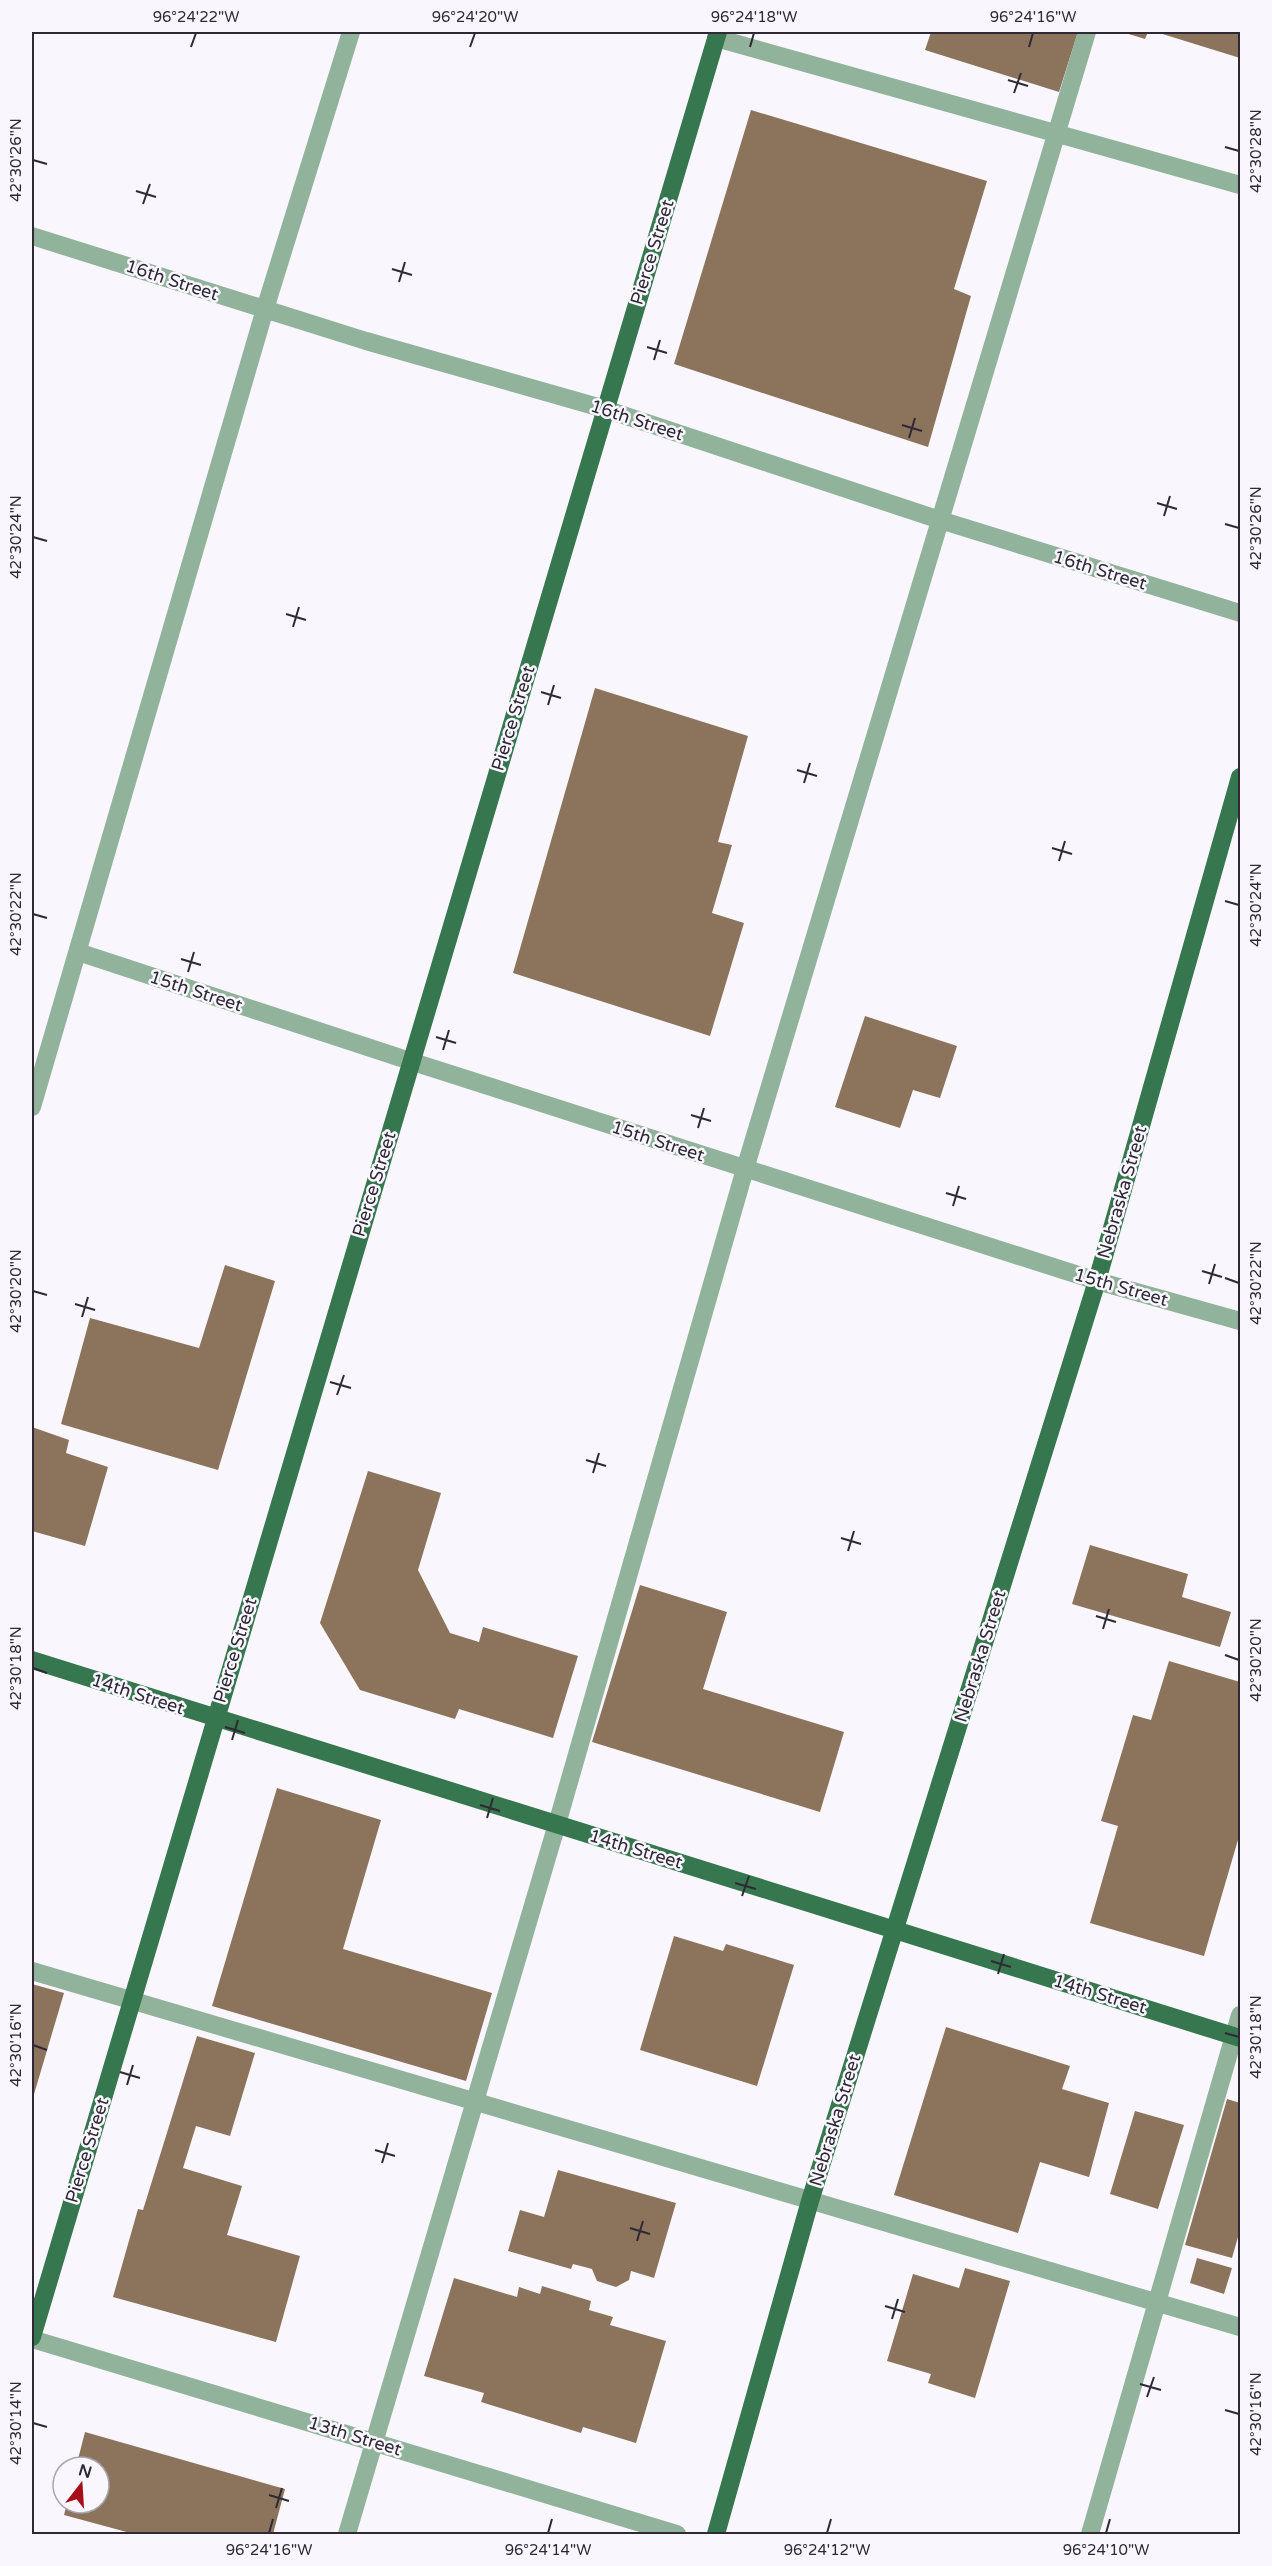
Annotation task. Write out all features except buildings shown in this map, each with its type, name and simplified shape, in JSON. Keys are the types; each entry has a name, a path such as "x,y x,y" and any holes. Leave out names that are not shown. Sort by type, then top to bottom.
{"main road":[{"name":"Pierce Street","path":"32,2338 214,1718 717,35"},
{"name":"Nebraska Street","path":"716,2535 810,2201 1097,1281 1240,777"},
{"name":"14th Street","path":"32,1660 1237,2037"}],"street":[{"path":"32,1107 265,309 351,32"},
{"path":"347,2535 557,1824 745,1169 1087,32"},
{"path":"717,35 1056,135 1240,185"},
{"name":"16th Street","path":"32,236 366,341 605,409 940,520 1240,613"},
{"name":"15th Street","path":"78,952 1097,1281 1240,1321"},
{"path":"32,1971 1240,2327"},
{"path":"1090,2535 1157,2301 1237,2037 1240,2015"},
{"name":"13th Street","path":"32,2338 677,2535"}]}
